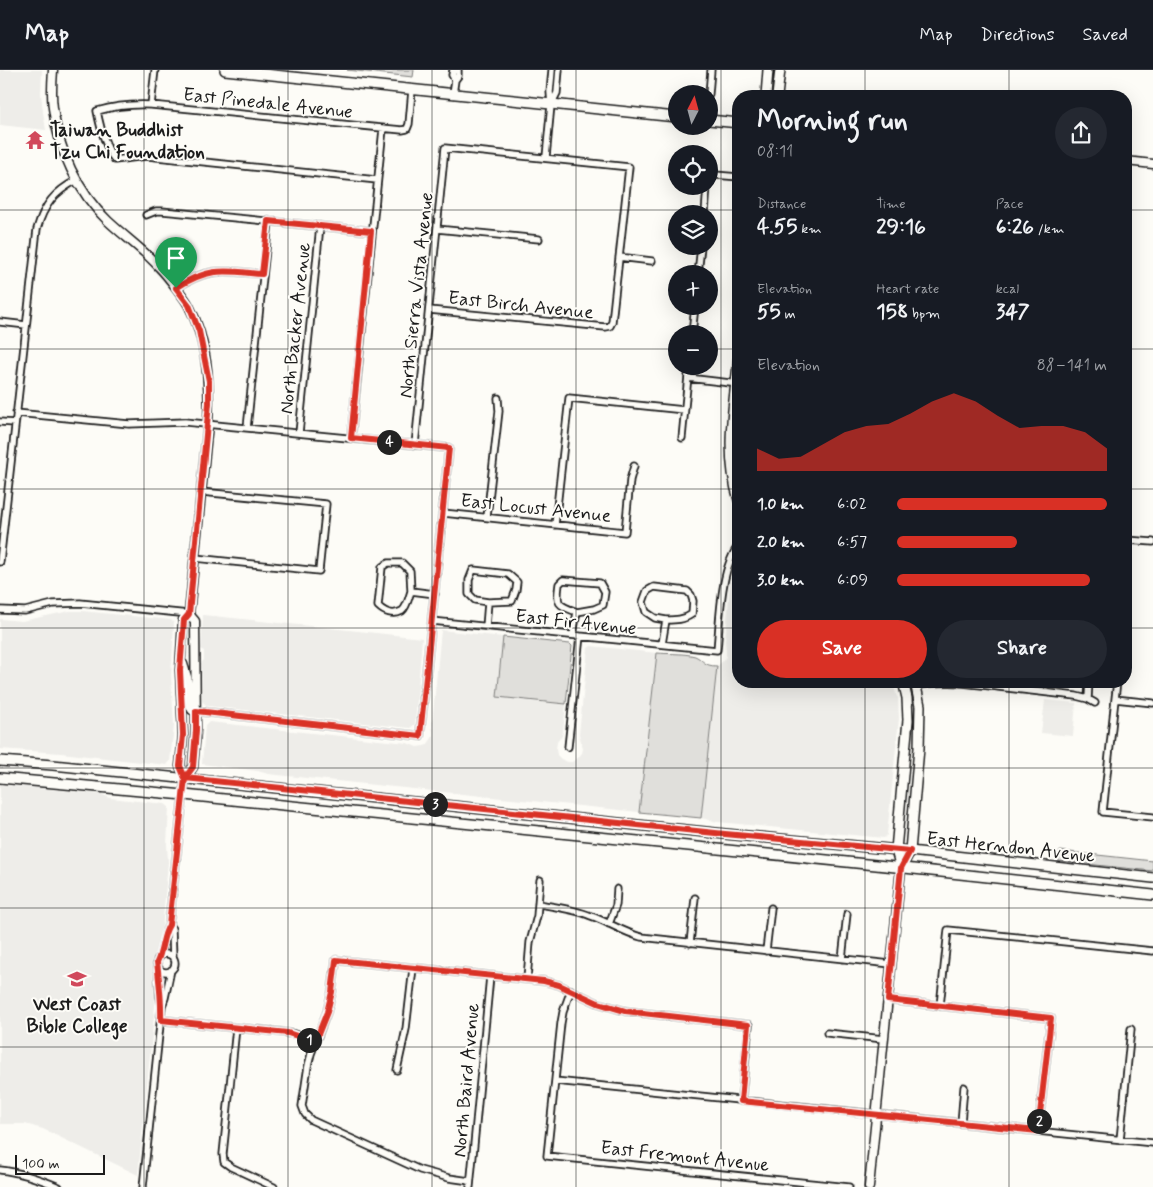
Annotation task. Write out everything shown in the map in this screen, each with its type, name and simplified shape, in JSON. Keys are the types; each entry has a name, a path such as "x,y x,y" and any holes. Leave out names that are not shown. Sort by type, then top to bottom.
{"main road":[{"path":"224,70 668,116"},
{"path":"766,90 768,70"},
{"path":"778,90 780,70"},
{"path":"718,121 732,122"},
{"path":"732,423 732,470"},
{"path":"901,868 896,850 908,720 907,698 909,688"},
{"path":"901,868 910,851 920,729 915,723 914,702 911,688"},
{"name":"East Herndon Avenue","path":"0,761 910,851 1153,878"},
{"name":"East Herndon Avenue","path":"0,778 184,795 1153,895"}],"street":[{"path":"52,70 52,102 55,120 62,146 77,180 84,193 100,213 153,260 189,305 199,331 209,381 208,424 195,558 189,614 184,620 181,655 180,685 183,735 180,766 185,778 184,795 169,925 166,929 160,957 157,962 162,1006"},
{"path":"151,105 155,70"},
{"path":"453,70 452,75 455,80"},
{"path":"453,94 458,70"},
{"path":"552,70 546,157 629,167 619,257 652,261"},
{"path":"551,105 557,93 559,70"},
{"path":"710,85 711,70"},
{"name":"East Pinedale Avenue","path":"377,180 147,156 115,160 105,139 97,111 138,104 402,130 407,129 409,124 412,90"},
{"path":"351,438 383,129"},
{"name":"North Sierra Vista Avenue","path":"415,445 445,148 546,157"},
{"path":"1132,162 1153,164"},
{"path":"718,175 732,176"},
{"path":"0,562 35,239 39,222 50,201 58,191 77,180"},
{"path":"146,215 162,211 371,231"},
{"path":"247,428 268,221"},
{"name":"North Backer Avenue","path":"299,433 320,226"},
{"path":"437,229 539,239"},
{"name":"East Birch Avenue","path":"429,310 610,326 619,257"},
{"path":"176,288 197,276 209,272 262,274"},
{"path":"0,322 26,325"},
{"path":"682,438 688,375"},
{"path":"688,378 732,383"},
{"path":"487,518 498,398"},
{"path":"555,524 568,398 684,410"},
{"path":"16,413 129,424 185,422 449,448 420,736 192,710 187,677 181,655"},
{"path":"0,422 15,423"},
{"name":"East Locust Avenue","path":"443,513 625,532 630,480 634,466"},
{"path":"195,558 319,571 326,504 201,492"},
{"path":"1132,540 1153,542"},
{"name":"East Fir Avenue","path":"432,621 717,650 725,575 732,556"},
{"path":"388,563 402,563 410,571 411,591 408,602 402,610 392,613 384,612 378,606 382,567 388,563"},
{"path":"474,570 508,574 517,582 512,601 488,602 476,600 469,594 469,580 474,570"},
{"path":"563,580 600,583 605,592 603,605 594,609 577,612 562,606 557,598 559,584 563,580"},
{"path":"654,587 687,591 693,601 692,614 687,618 679,620 666,620 655,618 646,612 643,602 646,591 654,587"},
{"path":"411,591 435,594"},
{"path":"486,626 488,602"},
{"path":"0,610 26,611 53,604 80,603 189,614 195,620 196,730 193,767 185,778"},
{"path":"568,747 577,612"},
{"path":"662,644 666,620"},
{"path":"1021,688 1076,696 1088,699 1095,704"},
{"path":"1088,699 1089,688"},
{"path":"1116,688 1103,812 1153,817"},
{"path":"1115,699 1153,703"},
{"path":"869,1187 901,868"},
{"path":"527,979 530,942 535,923 540,880"},
{"path":"609,924 616,905 617,889"},
{"path":"690,943 695,898"},
{"path":"538,904 565,908 592,916 625,932 641,937 891,964"},
{"path":"766,951 771,908"},
{"path":"842,959 847,914"},
{"path":"144,1187 162,1006 174,963 172,929 169,925"},
{"path":"940,1006 948,930 1153,951"},
{"path":"160,957 165,955 173,958"},
{"path":"470,1184 416,1168 311,1120 305,1114 302,1106 306,1076 311,1054 327,1012 332,992 336,960 551,982 598,1003 625,1011 748,1025 741,1101"},
{"path":"158,967 164,972 171,970"},
{"path":"397,1070 406,1029 413,968"},
{"name":"North Baird Avenue","path":"470,1184 490,976"},
{"path":"571,990 560,1023 555,1081 1153,1143"},
{"path":"888,1000 1051,1018 1038,1131"},
{"path":"161,1020 288,1033 315,1042"},
{"path":"236,1028 223,1154 224,1162 274,1187"},
{"path":"1120,1140 1131,1029"},
{"path":"827,1033 884,1039"},
{"name":"East Fremont Avenue","path":"555,1081 547,1156 849,1187"},
{"path":"961,1123 964,1087"},
{"path":"0,1170 34,1177 59,1187"}],"shaded area":[{"path":"0,70 42,70 41,94 46,130 0,125"},
{"path":"347,70 414,70 413,77"},
{"path":"732,576 732,688 894,688 898,698 899,718 887,835 884,838 718,822 701,818 717,666 726,657 725,641"},
{"path":"70,611 171,620 174,623 171,676 174,726 170,761 167,765 61,753 0,749 0,619 22,621"},
{"path":"203,615 422,638 415,724 410,728 207,706 202,701 201,663 204,660 204,651 201,649"},
{"path":"441,630 503,637 497,697 566,704 562,736 557,742 556,749 557,755 568,762 578,758 583,749 579,734 588,648 591,646 657,653 639,812 268,774 202,764 205,726 209,722 407,743 417,747 427,745 433,734 432,724"},
{"path":"503,637 570,644 572,646 566,704 497,697"},
{"path":"657,653 691,655 709,665 717,666 701,818 639,812"},
{"path":"1045,700 1076,703 1073,736 1041,733"},
{"name":"West Coast Bible College","path":"0,785 101,794 110,798 165,804 169,807 168,862 162,930 153,964 156,995 138,1175 43,1129 25,1124 0,1124"},
{"path":"1060,851 1153,861 1153,871 1058,861"}],"place":[{"name":"Taiwan Buddhist Tzu Chi Foundation","path":"35,140"},
{"name":"West Coast Bible College","path":"77,979"}],"route":[{"path":"176,288 189,305 199,331 209,381 209,403 189,614 184,620 180,670 183,718 180,766 185,778 183,805 169,925 166,929 160,957 157,962 162,1006 161,1020 288,1033 315,1042 327,1012 332,992 336,960 544,981 559,985 598,1003 625,1011 748,1025 741,1101 1038,1131 1051,1018 888,1000 901,868 910,851 725,834 185,778 193,767 196,711 420,736 449,448 351,438 371,231 268,221 262,274 209,272 197,276 176,288"}]}
